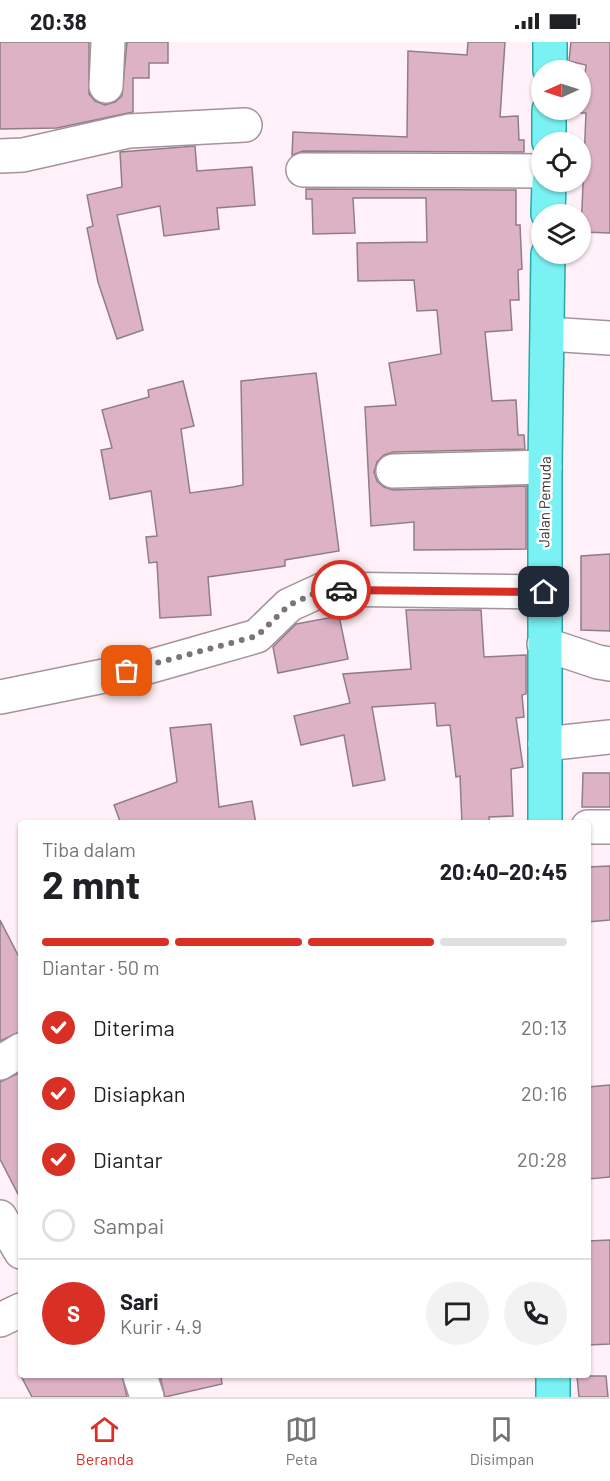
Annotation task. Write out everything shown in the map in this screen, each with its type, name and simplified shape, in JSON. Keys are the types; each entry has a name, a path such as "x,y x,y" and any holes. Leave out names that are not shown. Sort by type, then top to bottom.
{"main road":[{"path":"550,42 550,60"},
{"name":"Jalan Pemuda","path":"545,820 544,592 548,264"},
{"path":"553,1378 554,1397"}],"street":[{"path":"106,86 108,42"},
{"path":"0,156 23,155 129,130 245,125"},
{"path":"303,170 531,171"},
{"path":"548,334 610,338"},
{"path":"393,471 545,467"},
{"path":"0,697 148,667 257,636 289,605 324,589 544,592"},
{"path":"544,644 610,664"},
{"path":"544,744 610,737"},
{"path":"591,827 610,827"},
{"path":"0,1064 18,1052"},
{"path":"0,1217 18,1247"},
{"path":"0,1320 18,1312"},
{"path":"141,1378 147,1397"}],"building":[{"path":"0,42 89,42 89,94 95,101 105,105 115,102 122,96 127,42 168,42 168,63 149,63 149,78 133,78 133,112 57,128 0,129"},
{"path":"468,42 505,42 500,117 518,116 519,140 524,140 524,152 303,151 292,155 293,132 407,137 408,51 467,55"},
{"path":"571,42 610,42 610,233 591,232 591,204 582,204 583,192 591,192 591,132 585,132 586,120 591,120 591,60 569,60"},
{"path":"195,146 197,171 252,167 255,205 217,208 219,229 164,236 160,206 117,215 143,330 117,339 98,282 87,228 93,226 87,195 122,187 120,152"},
{"path":"306,189 516,190 516,225 520,225 522,269 518,270 519,300 510,300 512,330 485,332 492,401 516,400 518,435 524,435 525,449 393,452 384,455 377,462 374,472 377,481 393,490 526,486 526,549 414,550 414,522 371,526 365,407 396,405 389,363 441,354 437,310 417,311 414,280 358,281 357,243 427,242 426,198 353,198 355,233 313,234 312,199 306,199"},
{"path":"316,373 339,551 285,560 285,566 208,577 211,615 160,618 157,562 149,563 146,537 157,536 151,491 110,499 101,450 112,448 102,410 149,397 148,390 183,381 194,426 181,429 190,493 233,487 243,485 241,381"},
{"path":"610,554 610,631 581,630 581,556"},
{"path":"406,610 481,610 484,657 526,655 526,694 522,695 524,717 516,718 523,767 511,769 513,816 489,817 489,820 462,820 460,776 456,777 450,725 437,726 435,703 372,707 385,780 353,786 344,735 301,745 294,716 350,703 343,674 411,669"},
{"path":"339,616 348,659 278,673 273,647 296,624"},
{"path":"211,724 219,807 252,801 255,820 120,820 114,805 177,782 170,728"},
{"path":"583,773 610,773 610,807 582,807"},
{"path":"610,866 610,920 591,922 591,867"},
{"path":"0,920 18,955 18,1032 0,1041"},
{"path":"18,1073 18,1194 0,1159 0,1082"},
{"path":"610,1085 610,1177 591,1179 591,1087"},
{"path":"610,1240 610,1344 591,1345 591,1241"},
{"path":"606,1376 608,1397 579,1397 577,1378"},
{"path":"22,1378 122,1378 127,1397 32,1397"},
{"path":"160,1378 221,1378 222,1384 165,1397"}],"way so far":[{"path":"127,671 257,636 289,605 324,589 341,590"}],"route":[{"path":"341,590 544,592"}]}
